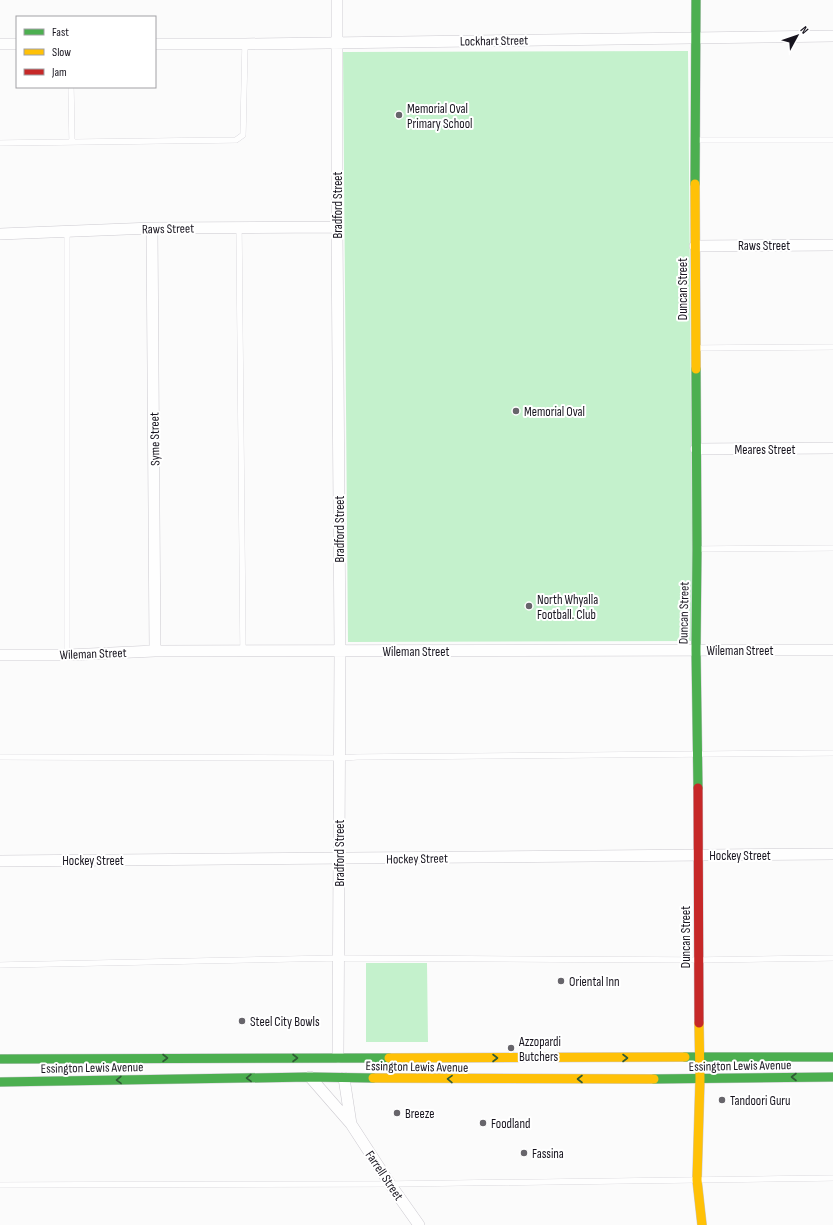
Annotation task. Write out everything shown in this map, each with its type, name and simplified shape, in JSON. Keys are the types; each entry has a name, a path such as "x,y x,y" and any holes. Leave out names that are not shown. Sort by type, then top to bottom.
{"street":[{"name":"Bradford Street","path":"337,0 340,651 339,958 341,1068"},
{"name":"Duncan Street","path":"696,0 696,650 700,1079 698,1180 702,1225"},
{"name":"Lockhart Street","path":"156,44 833,36"},
{"path":"0,44 16,44"},
{"name":"Raws Street","path":"0,234 152,228 337,227"},
{"name":"Syme Street","path":"152,228 156,651"},
{"name":"Raws Street","path":"695,246 833,245"},
{"name":"Meares Street","path":"696,449 833,448"},
{"name":"Wileman Street","path":"0,655 67,655 156,651 833,650"},
{"name":"Hockey Street","path":"0,860 340,859 833,854"},
{"name":"Essington Lewis Avenue","path":"0,1082 310,1077 341,1068 699,1057 833,1057"},
{"name":"Essington Lewis Avenue","path":"0,1059 341,1068 487,1080 833,1077"},
{"name":"Farrell Street","path":"341,1068 351,1124"},
{"name":"Farrell Street","path":"310,1077 351,1124 419,1225"}],"lane":[{"path":"0,144 236,140 243,136 245,44"},
{"path":"71,88 72,142"},
{"path":"695,140 833,140"},
{"path":"239,228 243,651"},
{"path":"67,231 67,655"},
{"path":"695,348 833,347"},
{"path":"697,549 833,548"},
{"path":"0,757 340,758 833,753"},
{"path":"0,965 339,958 699,960 833,958"},
{"path":"0,1186 390,1184 833,1178"}],"green space":[{"path":"688,51 693,641 348,642 343,52"},
{"path":"366,963 427,963 428,1042 366,1042"}],"traffic: fast":[{"path":"695,184 696,0"},
{"path":"696,369 696,650 698,788"},
{"path":"685,1057 833,1057"},
{"path":"0,1059 389,1058"},
{"path":"0,1082 310,1077 373,1078"},
{"path":"654,1079 833,1077"}],"traffic: slow":[{"path":"695,184 696,369"},
{"path":"699,1023 700,1079 697,1180 702,1225"},
{"path":"389,1058 685,1057"},
{"path":"373,1078 654,1079"}],"traffic: jam":[{"path":"698,788 699,1023"}],"place":[{"name":"Memorial Oval Primary School","path":"399,115"},
{"name":"Memorial Oval","path":"516,411"},
{"name":"North Whyalla Football. Club","path":"529,606"},
{"name":"Oriental Inn","path":"561,981"},
{"name":"Steel City Bowls","path":"242,1021"},
{"name":"Azzopardi Butchers","path":"511,1048"},
{"name":"Tandoori Guru","path":"722,1100"},
{"name":"Breeze","path":"397,1113"},
{"name":"Foodland","path":"483,1123"},
{"name":"Fassina","path":"524,1153"}]}
